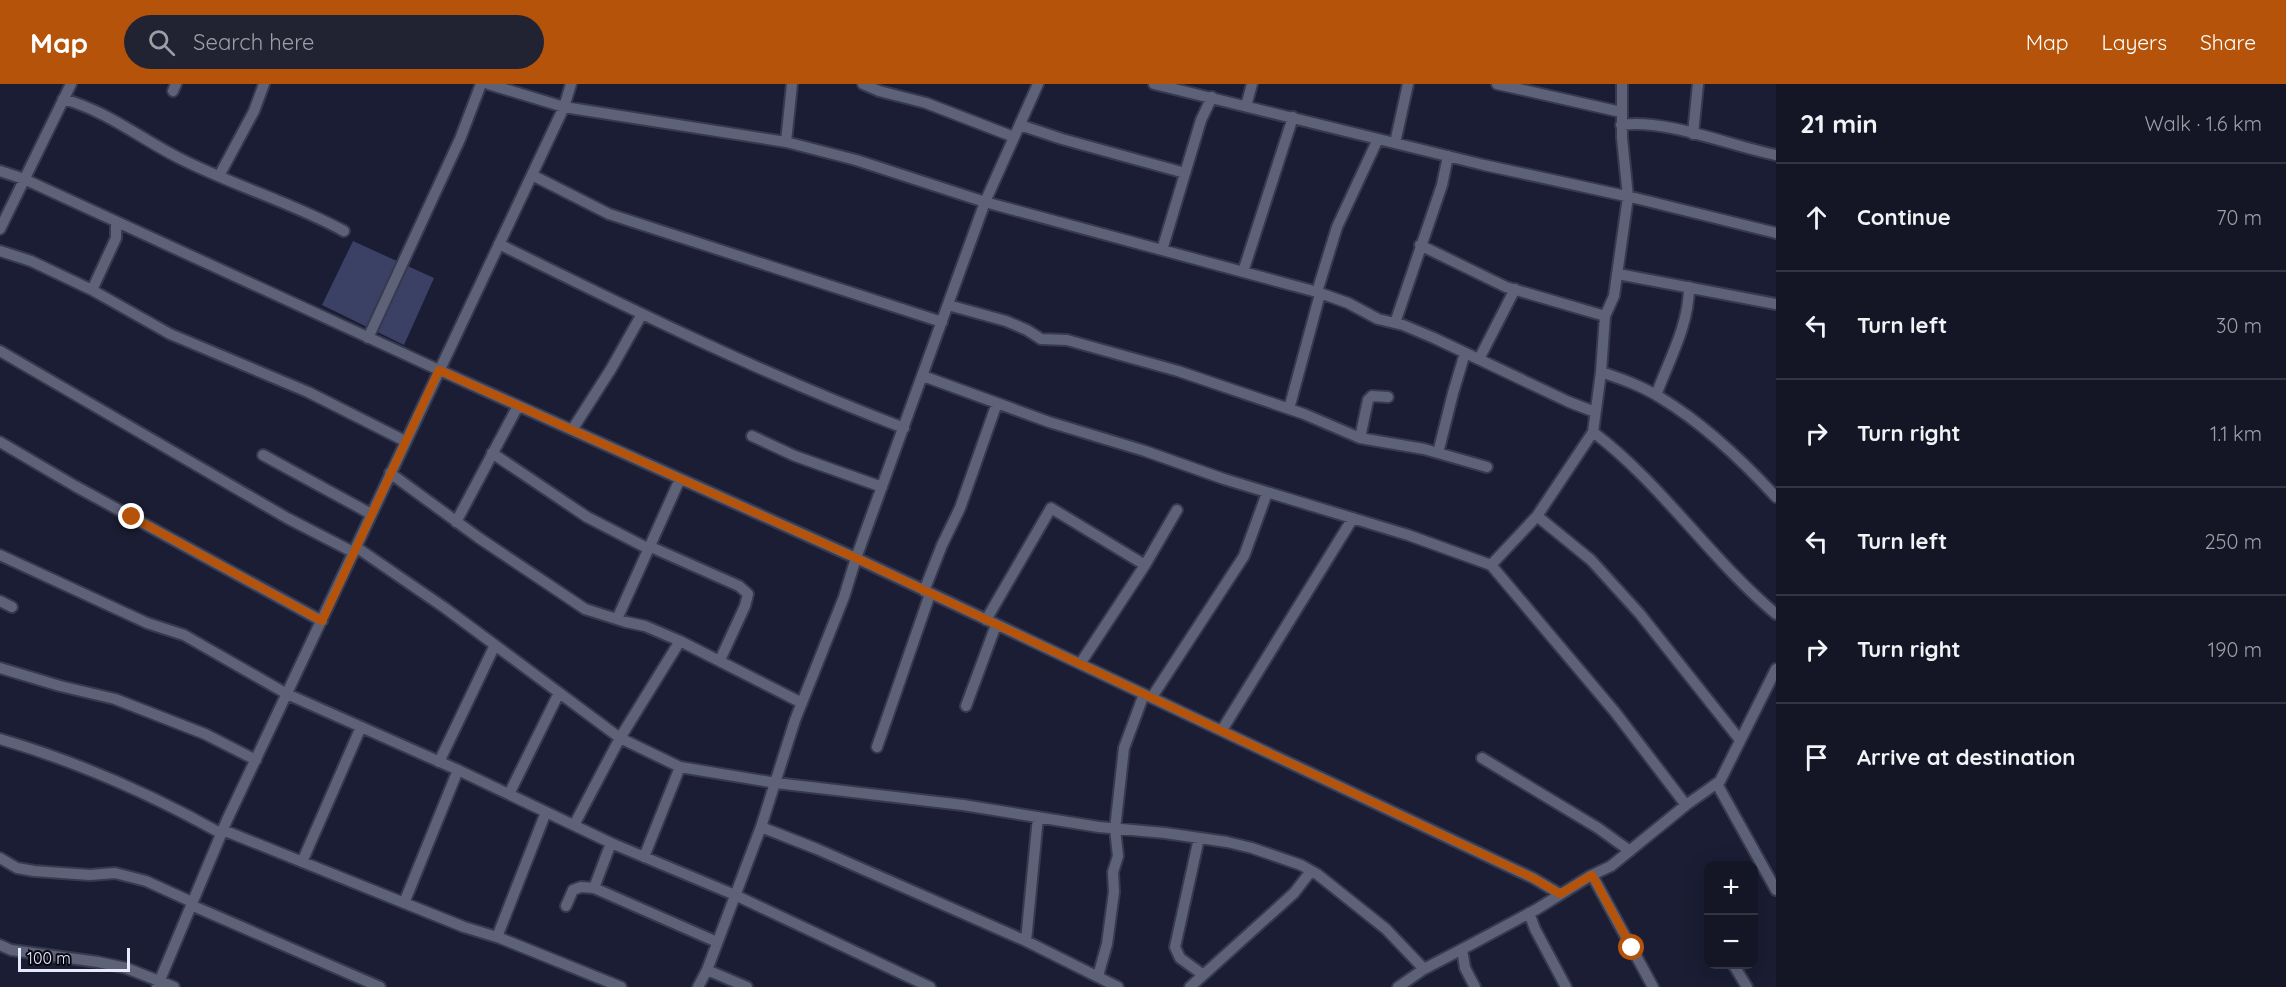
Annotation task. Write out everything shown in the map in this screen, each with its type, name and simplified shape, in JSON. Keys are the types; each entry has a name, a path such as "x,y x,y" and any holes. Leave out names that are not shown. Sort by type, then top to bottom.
{"street":[{"path":"0,229 71,84"},
{"path":"219,176 254,111 264,84"},
{"path":"368,338 460,139 481,84"},
{"path":"488,84 564,107 786,142 856,160 985,202 1318,293 1348,303 1378,319 1434,338 1595,412"},
{"path":"158,984 222,832 564,107 571,84"},
{"path":"786,142 792,84"},
{"path":"863,84 879,91 936,106 1014,137"},
{"path":"698,987 707,970 761,827 802,703 844,597 856,558 985,202 1038,84"},
{"path":"1154,84 1776,233"},
{"path":"1245,106 1252,84"},
{"path":"1395,143 1408,84"},
{"path":"1497,84 1621,112"},
{"path":"1491,565 1537,516 1593,432 1605,316 1614,296 1628,197 1621,125 1622,84"},
{"path":"1693,134 1698,84"},
{"path":"1162,250 1201,120 1212,97"},
{"path":"63,99 113,118 177,157 318,217 344,231"},
{"path":"1243,272 1293,117"},
{"path":"1621,125 1645,123 1776,154"},
{"path":"1020,125 1185,173"},
{"path":"1289,409 1337,227 1377,139"},
{"path":"1395,323 1442,185 1448,156"},
{"path":"0,171 24,179 368,338 856,558 1533,878 1560,894"},
{"path":"532,175 609,213 942,322"},
{"path":"92,290 116,238 116,222"},
{"path":"500,244 642,314 800,387 904,428"},
{"path":"1420,245 1515,289 1605,316"},
{"path":"0,251 32,261 92,290 170,334 308,392 405,441"},
{"path":"1618,274 1776,304"},
{"path":"1656,395 1685,319 1689,305 1689,287"},
{"path":"1479,359 1515,289"},
{"path":"948,305 1006,321 1041,339 1067,339 1178,371 1289,409 1360,438 1438,453 1487,467"},
{"path":"572,430 611,369 642,314"},
{"path":"0,351 287,518 355,550 495,645 620,738 680,766 776,783 963,805 1115,829 1199,838 1252,848 1301,865 1311,871 1386,929 1424,969"},
{"path":"1438,453 1466,353"},
{"path":"1601,372 1634,383 1656,395 1722,443 1776,497"},
{"path":"923,376 1049,422 1408,535 1491,565 1616,712 1686,805"},
{"path":"1360,438 1368,400 1372,396 1388,397"},
{"path":"877,747 942,545 960,508 997,403"},
{"path":"456,522 518,406"},
{"path":"1593,432 1671,505 1748,589 1776,614"},
{"path":"752,436 795,456 882,487"},
{"path":"0,442 322,621"},
{"path":"492,453 587,517 650,548 739,586 748,594 745,606 720,660"},
{"path":"263,455 371,514"},
{"path":"390,473 456,522 585,609 645,626 680,640 802,703"},
{"path":"617,619 680,479"},
{"path":"1098,976 1107,944 1114,892 1113,872 1118,856 1115,829 1124,748 1148,696 1244,556 1267,492"},
{"path":"986,620 1051,508 1145,565"},
{"path":"1080,664 1145,565 1177,510"},
{"path":"1537,516 1598,568 1640,614 1740,741"},
{"path":"1222,730 1353,518"},
{"path":"0,555 147,623 184,635 287,694 458,770 612,843 735,895 929,987"},
{"path":"0,601 12,607"},
{"path":"966,706 996,625"},
{"path":"574,825 620,738 680,640"},
{"path":"439,762 495,645"},
{"path":"0,668 60,687 115,699 205,734 256,760"},
{"path":"1398,987 1424,969 1611,866 1686,805 1720,782 1776,669"},
{"path":"509,794 559,693"},
{"path":"302,862 362,728"},
{"path":"0,740 71,763 144,792 222,832 621,987"},
{"path":"1482,758 1630,850"},
{"path":"644,856 680,766"},
{"path":"404,903 458,770"},
{"path":"1717,784 1776,890"},
{"path":"497,937 546,812"},
{"path":"1026,941 1038,817"},
{"path":"761,827 817,849 1026,941 1118,987"},
{"path":"1199,838 1175,947 1180,958 1202,974"},
{"path":"594,888 612,843"},
{"path":"0,858 17,868 34,871 90,875 115,873 146,881 192,904 380,987"},
{"path":"1190,987 1294,893 1311,871"},
{"path":"1592,875 1653,987"},
{"path":"566,906 573,890 581,887 594,888 717,942"},
{"path":"1529,913 1534,929 1566,987"},
{"path":"0,945 11,950 126,968 158,984 174,987"},
{"path":"1462,949 1465,968 1474,987"},
{"path":"1736,969 1747,987"},
{"path":"707,970 747,987"}],"shaded area":[{"path":"353,241 434,278 404,345 322,305"}],"route":[{"path":"132,517 322,621 439,370 856,558 1533,878 1560,894 1592,875 1632,948"}]}
